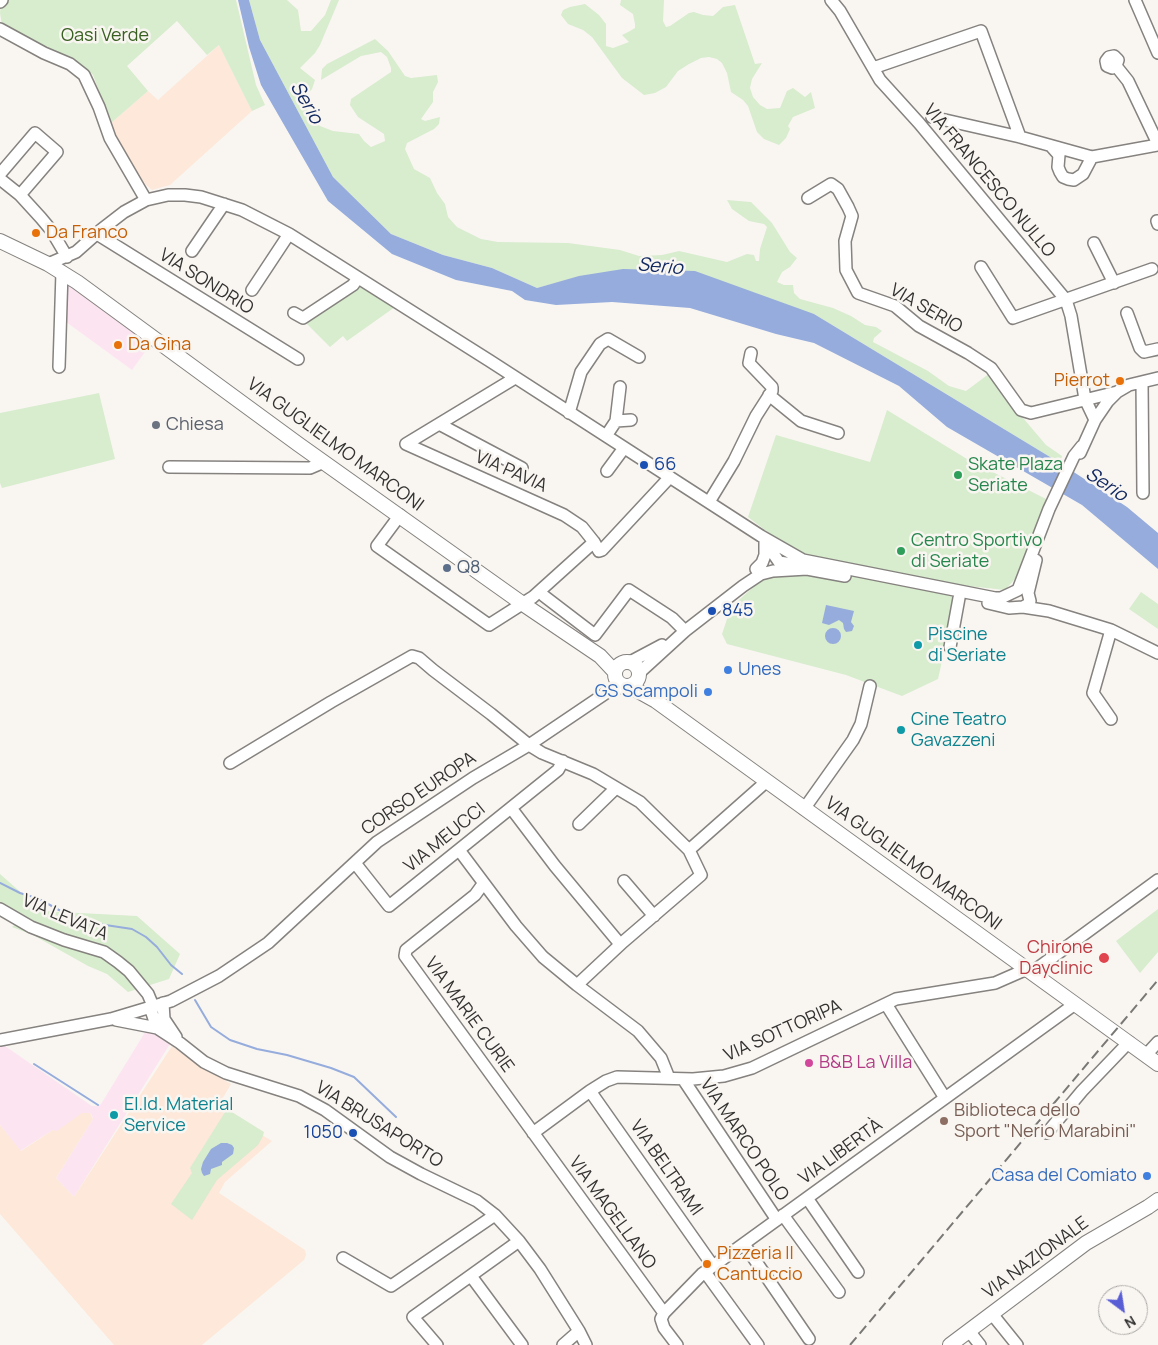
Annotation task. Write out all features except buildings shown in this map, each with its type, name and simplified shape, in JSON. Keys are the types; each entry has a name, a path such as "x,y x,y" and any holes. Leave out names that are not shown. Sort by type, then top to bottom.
{"main road":[{"name":"VIA GUGLIELMO MARCONI","path":"0,241 67,275 523,604 627,674 643,680 647,696 1152,1059"},
{"name":"VIA NAZIONALE","path":"950,1345 1086,1243 1155,1204"}],"street":[{"name":"VIA FRANCESCO NULLO","path":"831,0 840,11 880,80 914,117 1066,300 1090,398 1100,404 1098,416"},
{"path":"1135,0 1158,53"},
{"path":"0,29 79,70 91,87 110,138 146,200"},
{"path":"873,68 981,31 1020,137"},
{"path":"914,117 924,115 1020,137 1092,157 1158,144 1128,81 1116,66"},
{"path":"924,129 927,121 932,117"},
{"path":"0,174 35,133 57,152 20,195"},
{"path":"1051,146 1059,155 1058,167 1060,172 1063,177 1068,179 1074,180 1083,174 1092,157"},
{"path":"0,179 20,195 71,254 67,275 59,368"},
{"name":"VIA SERIO","path":"808,198 831,184 838,189 848,206 852,216 845,241 846,270 858,293 895,306 919,326 991,368 1021,410 1031,413 1090,398"},
{"path":"48,264 71,254 124,212 146,200 168,195 185,195 242,210 289,234 490,360 569,413 710,502 763,540 803,560 995,598 1022,599 1049,611 1111,630 1158,652"},
{"path":"192,251 224,204"},
{"name":"VIA SONDRIO","path":"97,234 298,359"},
{"path":"252,290 289,234"},
{"path":"1094,243 1114,283"},
{"path":"981,267 1013,318 1152,269"},
{"path":"294,313 303,318 353,284 358,278"},
{"path":"1127,313 1140,348 1144,352 1158,349"},
{"path":"569,413 581,372 600,344 608,339 639,358"},
{"path":"710,502 734,461 772,387 749,363 751,354"},
{"path":"439,424 515,378"},
{"path":"1090,398 1117,392 1129,385 1158,378"},
{"path":"1098,416 1113,400 1142,382"},
{"path":"1142,382 1143,493"},
{"path":"606,436 616,421 620,387"},
{"path":"763,540 779,562 834,571 854,578 1009,608 1022,599 1053,509 1076,458 1098,416 1117,392"},
{"path":"769,395 801,421 838,433"},
{"path":"616,421 631,420"},
{"path":"439,424 522,468"},
{"name":"VIA PAVIA","path":"439,424 406,444 564,515 582,527 594,542"},
{"path":"607,470 624,448"},
{"path":"169,467 310,468 324,462"},
{"path":"400,515 377,546 489,625 523,604 594,542 599,551 602,550 670,477"},
{"path":"756,569 762,563 765,555 763,540"},
{"name":"CORSO EUROPA","path":"718,606 728,591 756,569 768,564 803,560"},
{"name":"CORSO EUROPA","path":"239,964 268,943 377,842 473,778 529,745 609,691 627,674 761,574 773,571 807,569 854,578"},
{"path":"544,596 596,634 629,590 672,618 685,631"},
{"path":"950,647 959,598"},
{"path":"1111,630 1093,693 1111,719"},
{"path":"230,763 330,702 412,656 419,658 529,745 542,753 593,774 640,802 690,850 701,875 620,944 577,985"},
{"path":"804,809 853,740 860,724 870,686"},
{"name":"VIA MEUCCI","path":"355,863 389,906 558,770 563,762"},
{"path":"690,850 766,781"},
{"path":"579,824 616,788"},
{"path":"512,808 555,866 620,944"},
{"path":"459,850 516,926 543,957 638,1031 661,1058 669,1078"},
{"name":"VIA SOTTORIPA","path":"533,1133 606,1081 617,1078 638,1077 683,1079 724,1076 752,1068 896,999 995,983 1029,971 1158,880"},
{"path":"624,881 654,916"},
{"name":"VIA MARIE CURIE","path":"484,884 475,895 406,950 405,956 533,1133"},
{"name":"VIA LEVATA","path":"0,909 31,927 64,940 104,952 129,971 158,1005"},
{"name":"VIA BRUSAPORTO","path":"0,1040 111,1019 158,1005 198,988 239,964"},
{"path":"886,1004 945,1098"},
{"name":"VIA LIBERTÀ","path":"664,1313 709,1269 1075,1004"},
{"path":"157,1028 152,1013 158,1005"},
{"name":"VIA BRUSAPORTO","path":"158,1005 164,1019 180,1043"},
{"name":"VIA BRUSAPORTO","path":"111,1019 157,1028 204,1062 226,1073 299,1096 325,1110 390,1157 478,1201 495,1215 519,1241 540,1269 586,1345"},
{"path":"1047,1133 1082,1091 1129,1042"},
{"path":"1152,1059 1158,1042"},
{"path":"638,1077 655,1069 661,1058"},
{"name":"VIA MARCO POLO","path":"683,1079 780,1218 839,1292"},
{"name":"VIA BELTRAMI","path":"590,1091 758,1345"},
{"name":"VIA MAGELLANO","path":"533,1133 664,1313"},
{"path":"807,1198 858,1272"},
{"path":"343,1258 390,1286 495,1215"},
{"path":"437,1345 413,1317 519,1241"},
{"path":"744,1244 809,1339"},
{"path":"471,1276 522,1345"},
{"path":"664,1313 661,1319 664,1328 677,1345"},
{"path":"992,1314 1017,1345"},
{"path":"969,1331 980,1345"},
{"path":"563,1345 579,1332"}],"shaded area":[{"path":"219,45 252,111 170,185 152,190 145,184 115,137 111,123 148,91 158,100"},
{"path":"66,279 153,341 132,370 62,319"},
{"path":"147,1029 170,1044 74,1197 56,1178 93,1119 92,1116 90,1113 57,1132 53,1130 20,1151 0,1125 0,1047 5,1046 92,1106 98,1106"},
{"path":"172,1046 231,1084 217,1108 272,1141 225,1182 219,1193 305,1250 306,1255 304,1260 202,1345 114,1345 0,1214 0,1125 21,1151 53,1130 57,1131 82,1113 90,1113 93,1119 56,1178 74,1197"}],"green space":[{"name":"Oasi Verde","path":"5,0 236,0 256,85 265,105 252,111 219,45 207,55 177,21 127,66 148,91 111,123 93,75 87,69 74,60 2,25 0,13 1,5"},
{"path":"249,0 287,0 298,10 301,31 311,31 325,15 331,0 339,0 320,45 300,68 315,80 312,89 302,101 320,126 333,131 359,134 371,147 385,141 384,134 358,117 350,105 351,99 391,72 387,57 381,52 361,56 321,80 322,69 327,64 375,39 388,51 405,76 411,78 437,75 438,82 433,92 433,102 421,119 425,121 440,117 439,124 434,129 407,143 405,149 414,169 430,178 445,204 448,217 457,227 481,239 498,242 568,243 620,250 639,256 662,255 679,251 727,262 747,254 754,255 756,261 759,261 760,249 767,227 764,224 749,221 732,209 727,200 751,202 772,223 790,252 797,258 790,267 782,272 777,282 784,285 793,285 794,293 800,299 833,308 865,325 876,327 882,331 874,338 873,342 928,371 949,386 966,391 990,373 1018,412 1046,445 1062,456 1060,463 814,314 556,283 537,288 492,268 443,255 391,234 333,177 260,40"},
{"path":"621,0 664,0 663,21 666,27 689,13 694,12 713,16 723,7 735,5 755,64 762,63 752,79 750,88 753,97 760,105 767,109 780,108 787,91 793,88 805,97 811,92 815,108 793,117 788,126 790,129 786,138 779,145 764,139 757,132 748,106 731,92 727,73 722,63 717,59 709,57 701,58 678,71 666,87 655,93 644,95 622,78 592,37 583,30 568,24 561,15 563,10 585,4 599,15 606,24 606,46 613,48 629,42 622,35 635,28 633,14 620,5"},
{"path":"361,283 395,307 347,341 343,336 330,347 305,322"},
{"path":"99,393 115,459 2,488 0,483 0,413"},
{"name":"Centro Sportivo di Seriate","path":"887,410 967,459 1048,500 1015,579 1005,590 959,585 938,679 902,696 846,675 727,644 722,634 731,607 777,566 774,537 748,517 776,435 870,462"},
{"path":"1141,592 1158,604 1158,629 1129,609"},
{"path":"0,874 42,911 137,916 180,954 169,979 128,992 107,974 88,966 33,935 12,927 22,917 0,902"},
{"path":"1158,909 1158,952 1140,973 1116,941"},
{"path":"227,1109 264,1132 263,1136 258,1145 217,1180 192,1220 171,1204 192,1173 190,1168"}],"water":[{"path":"238,0 249,0 260,40 333,177 391,234 443,255 492,268 537,288 579,276 623,269 695,271 814,314 1060,463 1127,507 1158,533 1158,569 1082,505 947,427 899,386 814,343 776,334 690,308 612,302 556,305 525,300 512,291 456,280 392,254 328,201 261,85 249,47"},
{"path":"826,605 854,611 851,622 854,626 852,631 846,632 843,623 839,620 829,625 822,623"},
{"path":"830,628 836,628 841,633 839,642 830,644 825,639 825,633"},
{"path":"221,1143 232,1145 234,1148 233,1154 222,1162 222,1165 211,1169 210,1174 204,1176 201,1169 203,1162 211,1149"}],"waterway":[{"path":"0,883 20,893 39,899 79,921 132,929 146,937 157,947 171,965 182,974"},
{"path":"195,1000 211,1027 230,1040 331,1068 354,1077 396,1117"},
{"path":"34,1064 98,1105"}],"railway":[{"path":"850,1345 1158,980"}],"place":[{"name":"Da Franco","path":"36,233"},
{"name":"Da Gina","path":"118,345"},
{"name":"Pierrot","path":"1120,381"},
{"name":"Chiesa","path":"156,425"},
{"name":"66","path":"644,465"},
{"name":"Skate Plaza Seriate","path":"958,475"},
{"name":"Centro Sportivo di Seriate","path":"901,551"},
{"name":"Q8","path":"447,568"},
{"name":"845","path":"712,611"},
{"name":"Piscine di Seriate","path":"918,645"},
{"name":"Unes","path":"728,670"},
{"name":"GS Scampoli","path":"708,692"},
{"name":"Cine Teatro Gavazzeni","path":"901,730"},
{"name":"Chirone Dayclinic","path":"1104,958"},
{"name":"B&B La Villa","path":"809,1063"},
{"name":"El.Id. Material Service","path":"114,1115"},
{"name":"Biblioteca dello Sport \"Nerio Marabini\"","path":"944,1121"},
{"name":"1050","path":"353,1133"},
{"name":"Casa del Comiato","path":"1147,1176"},
{"name":"Pizzeria Il Cantuccio","path":"707,1264"}],"water label":[{"name":"Serio","path":"306,103"},
{"name":"Serio","path":"660,267"},
{"name":"Serio","path":"1106,485"}]}
